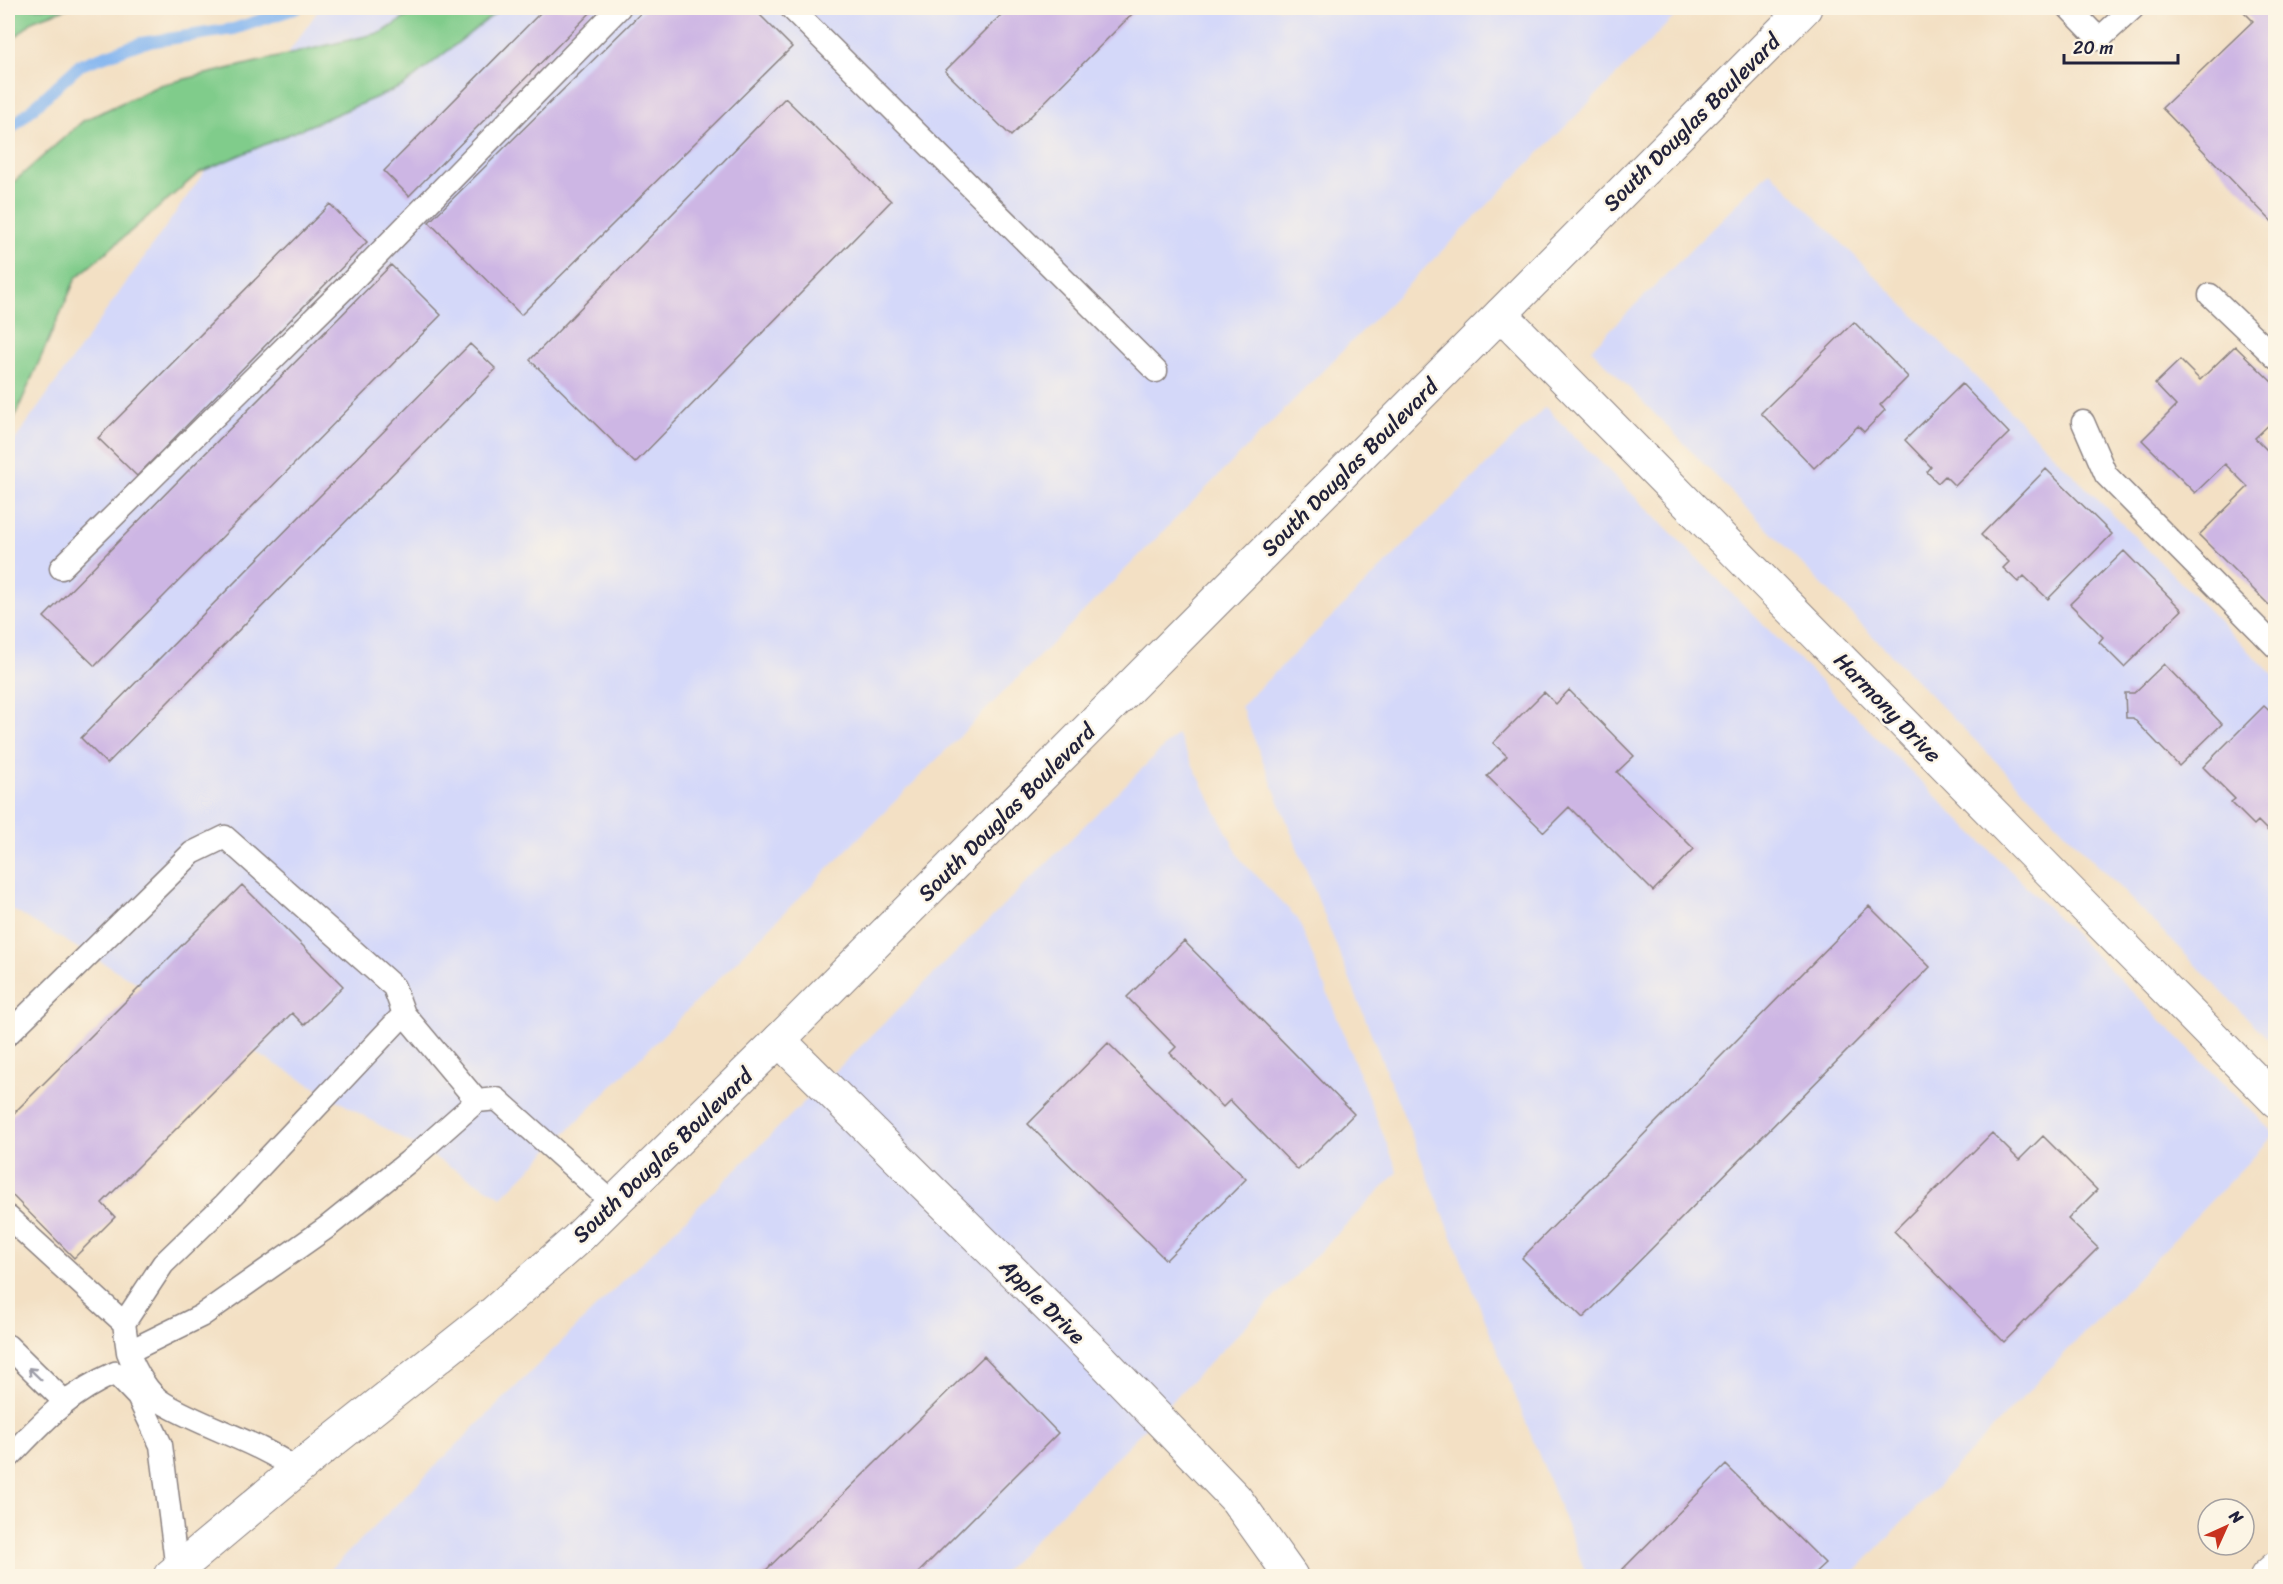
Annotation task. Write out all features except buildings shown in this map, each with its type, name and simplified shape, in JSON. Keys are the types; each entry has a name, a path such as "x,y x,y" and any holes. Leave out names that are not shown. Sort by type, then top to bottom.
{"main road":[{"name":"South Douglas Boulevard","path":"174,1573 297,1470 491,1315 613,1203 778,1041 1805,8"},
{"name":"Harmony Drive","path":"1501,314 2276,1101"},
{"name":"Apple Drive","path":"778,1041 1101,1359 1236,1499 1291,1576"},
{"path":"2267,1576 2276,1568"}],"lane":[{"path":"60,568 351,282 619,8"},
{"path":"791,8 1156,371"},
{"path":"2069,8 2099,39 2133,8"},
{"path":"2211,295 2276,358"},
{"path":"2083,422 2106,475 2276,647"},
{"path":"8,1034 192,853 225,837 394,987 404,1014 477,1101"},
{"path":"124,1323 163,1264 223,1206 404,1014"},
{"path":"128,1352 201,1316 326,1228 408,1162 477,1101 497,1099 613,1203"},
{"path":"8,1217 124,1323 128,1352 135,1370 163,1404"},
{"path":"8,1346 64,1401"},
{"path":"8,1458 64,1401 115,1373 138,1397 161,1445 174,1573"},
{"path":"138,1397 163,1404 274,1453 297,1470"}],"shaded area":[{"path":"320,8 1683,8 502,1197 8,907 8,450"},
{"path":"1770,171 2275,677 2275,1046 1591,349"},
{"path":"1545,407 2275,1134 1851,1576 1587,1576 1241,706"},
{"path":"1177,734 1241,860 1298,919 1398,1172 999,1576 324,1576"}],"green space":[{"path":"8,8 68,8 34,20 8,44"},
{"path":"420,8 502,8 403,86 200,172 76,278 8,432 8,187 83,121 160,85 383,32"}],"waterway":[{"path":"8,131 80,65 141,43 234,29 297,8"}]}
